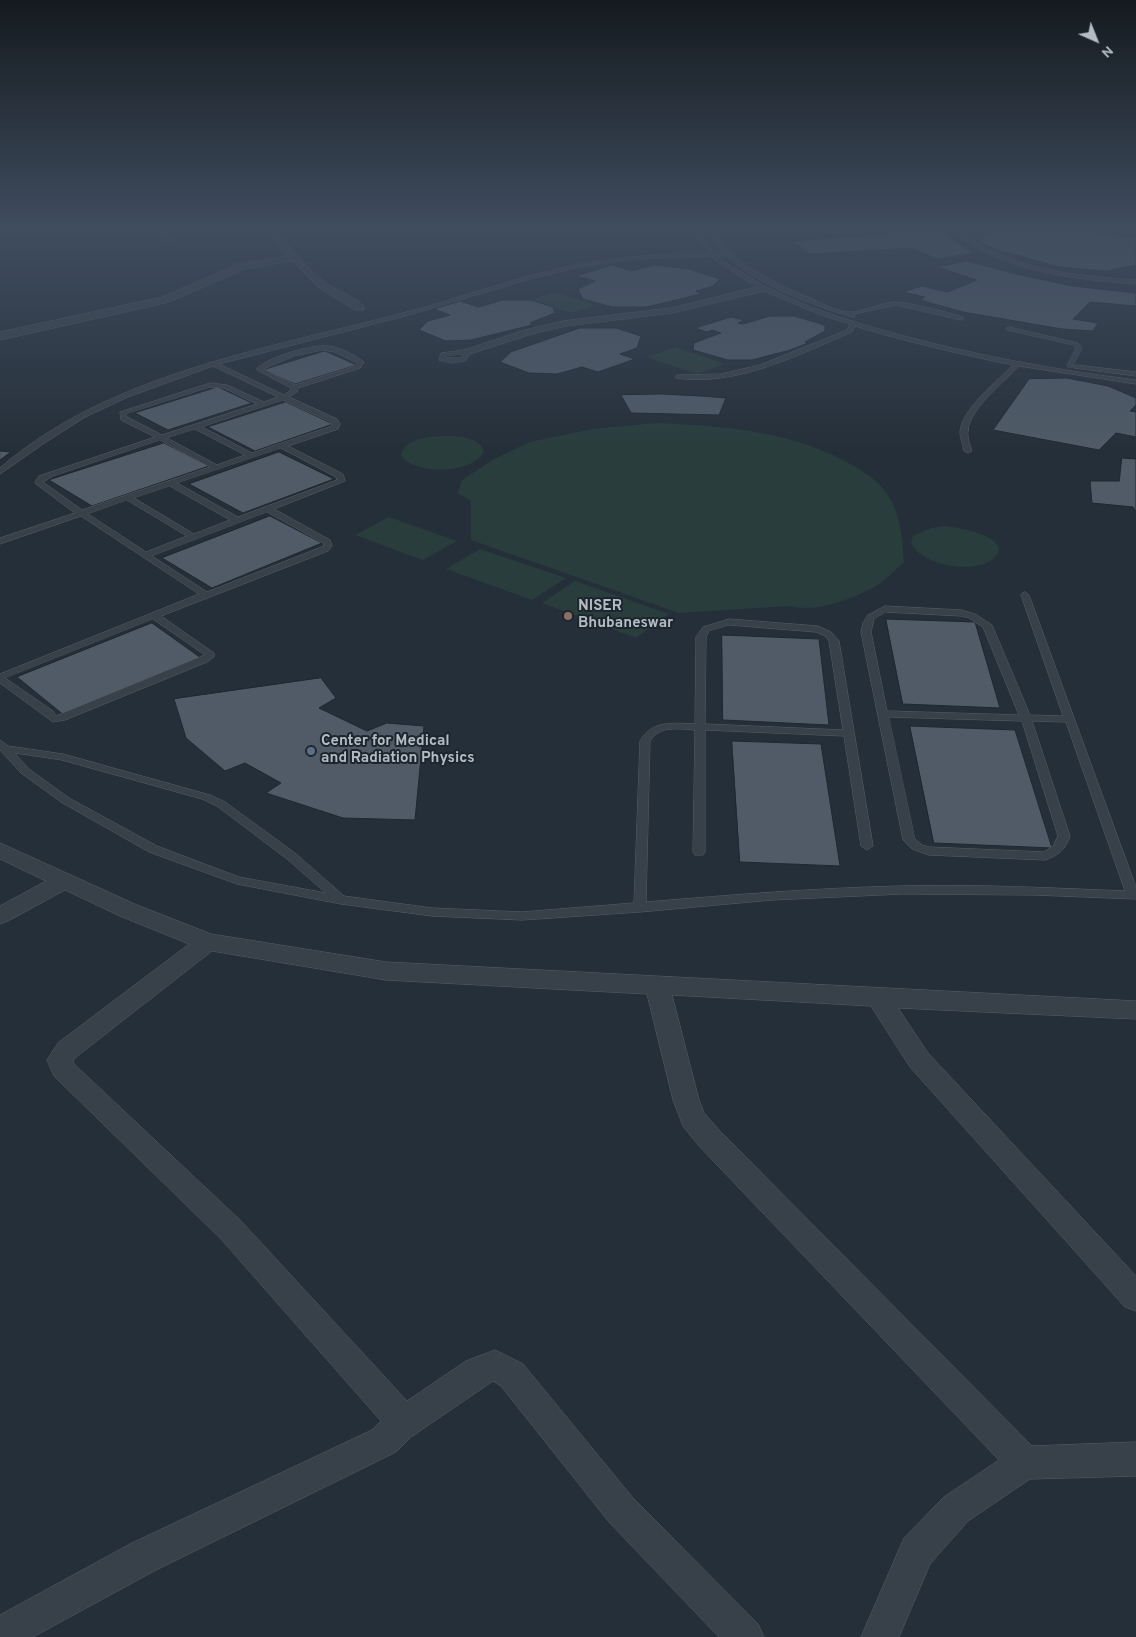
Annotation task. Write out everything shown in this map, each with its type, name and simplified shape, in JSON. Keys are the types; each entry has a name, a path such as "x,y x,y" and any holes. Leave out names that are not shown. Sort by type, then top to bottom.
{"street":[{"path":"0,336 154,302"},
{"path":"352,302 358,308"},
{"path":"0,850 180,932 208,942 386,971 1136,1010"},
{"path":"0,916 65,881"},
{"path":"208,942 67,1050 60,1060 62,1069 231,1230 395,1410 399,1426"},
{"path":"657,986 686,1100 693,1118 709,1138 1025,1463"},
{"path":"878,998 919,1060 1136,1297"},
{"path":"0,1635 143,1557 384,1442 399,1426 477,1372 495,1365 512,1375 620,1510 745,1637"},
{"path":"880,1637 917,1551 956,1508 1025,1463 1136,1459"}],"lane":[{"path":"0,472 28,450 81,416 148,387 215,365 445,302"},
{"path":"703,302 671,310 562,323 527,331 465,352 443,354 441,359 451,361 463,360 468,353 530,333 566,324 672,311 706,302"},
{"path":"794,302 808,309 925,345 1018,364 1136,382"},
{"path":"819,302 847,314 938,341 1070,366 1136,374"},
{"path":"847,314 896,303 961,318"},
{"path":"678,377 721,376 762,368 850,331 853,323"},
{"path":"1009,329 1076,344 1079,348 1070,366"},
{"path":"320,348 332,349 361,362 361,365 352,369 294,387 259,369 261,366 320,348"},
{"path":"968,450 964,431 968,420 978,406 1018,364"},
{"path":"0,541 335,427 336,424 285,397 215,365"},
{"path":"216,467 124,418 122,413 210,385 225,386 263,404"},
{"path":"206,595 41,486 39,482 42,478 160,437 285,397 295,391 294,387"},
{"path":"195,426 251,455"},
{"path":"146,555 336,484 342,479 281,445"},
{"path":"171,483 238,521"},
{"path":"127,498 194,537"},
{"path":"0,678 154,615 325,549 328,546 328,542 268,509"},
{"path":"0,534 19,534"},
{"path":"1,746 25,772 65,800 154,850 237,880 340,900 432,912 522,916 772,896 902,890 1034,891 1134,895 1025,595"},
{"path":"885,609 961,613 981,620 987,625 1026,718 1064,836 1062,846 1054,853 1045,856 929,851 913,846 909,840 884,714 866,632 866,622 870,617 885,609"},
{"path":"0,678 48,713 52,719 61,718 204,660 211,655 154,615"},
{"path":"699,852 701,637 706,629 729,622 805,626 828,634 834,641 867,846"},
{"path":"884,714 1070,719"},
{"path":"640,908 645,741 649,733 658,728 670,726 849,733"},
{"path":"1,746 63,757 206,797 221,804 290,856 340,900"}],"green space":[{"path":"539,302 588,302 596,305 572,313"},
{"path":"675,347 725,364 697,374 647,357"},
{"path":"656,423 729,428 776,436 800,442 845,461 876,481 890,498 900,524 904,562 886,579 874,587 833,604 811,608 789,606 679,613 471,540 471,501 458,493 462,480 494,459 530,442 592,429"},
{"path":"443,436 472,440 477,442 484,451 479,459 469,464 444,470 418,466 408,462 401,455 404,449 413,442 424,438"},
{"path":"389,517 457,541 423,560 355,535"},
{"path":"945,526 971,531 991,539 997,544 999,551 994,558 986,563 962,567 936,562 916,550 911,542 913,536 931,528"},
{"path":"480,549 566,578 532,600 446,569"},
{"path":"575,581 669,614 636,638 542,603"}],"building":[{"path":"455,302 464,302 478,307 494,302 539,302 553,307 555,313 530,323 532,325 471,340 446,341 419,330 428,321 450,315 434,309"},
{"path":"595,302 666,302 647,307 612,307"},
{"path":"929,302 1090,302 1073,319 1098,323 1093,331 1062,329 963,312"},
{"path":"1095,302 1136,302 1136,306"},
{"path":"770,316 794,316 821,324 825,326 825,331 805,342 808,343 752,360 728,360 693,350 694,343 721,333 712,330 707,332 695,328 731,317 744,320 738,323 743,324"},
{"path":"580,328 616,328 641,336 637,348 620,354 635,359 598,372 582,367 557,374 529,373 500,362 511,352"},
{"path":"325,351 357,365 295,384 263,370"},
{"path":"1067,378 1108,386 1136,398 1136,405 1130,411 1136,412 1136,437 1116,433 1099,450 993,430 1029,379"},
{"path":"218,387 252,403 168,430 135,413"},
{"path":"661,394 726,398 719,415 631,413 621,395"},
{"path":"286,402 333,424 255,451 208,427"},
{"path":"164,443 209,466 92,506 49,480"},
{"path":"0,451 11,452 0,460"},
{"path":"279,452 334,479 243,513 189,484"},
{"path":"1122,458 1136,459 1136,512 1133,507 1092,503 1090,481 1119,481"},
{"path":"270,516 322,543 212,588 162,558"},
{"path":"886,619 975,622 1000,708 903,704"},
{"path":"152,623 201,658 65,716 17,677"},
{"path":"722,635 819,639 829,725 723,720"},
{"name":"Center for Medical and Radiation Physics","path":"321,678 336,698 319,708 367,731 387,723 424,726 415,820 343,818 266,793 281,783 245,763 225,771 186,738 174,699"},
{"path":"910,726 1015,730 1052,848 934,843"},
{"path":"732,741 821,744 840,866 740,862"}],"place":[{"name":"NISER Bhubaneswar","path":"568,616"},
{"name":"Center for Medical and Radiation Physics","path":"311,751"}]}
